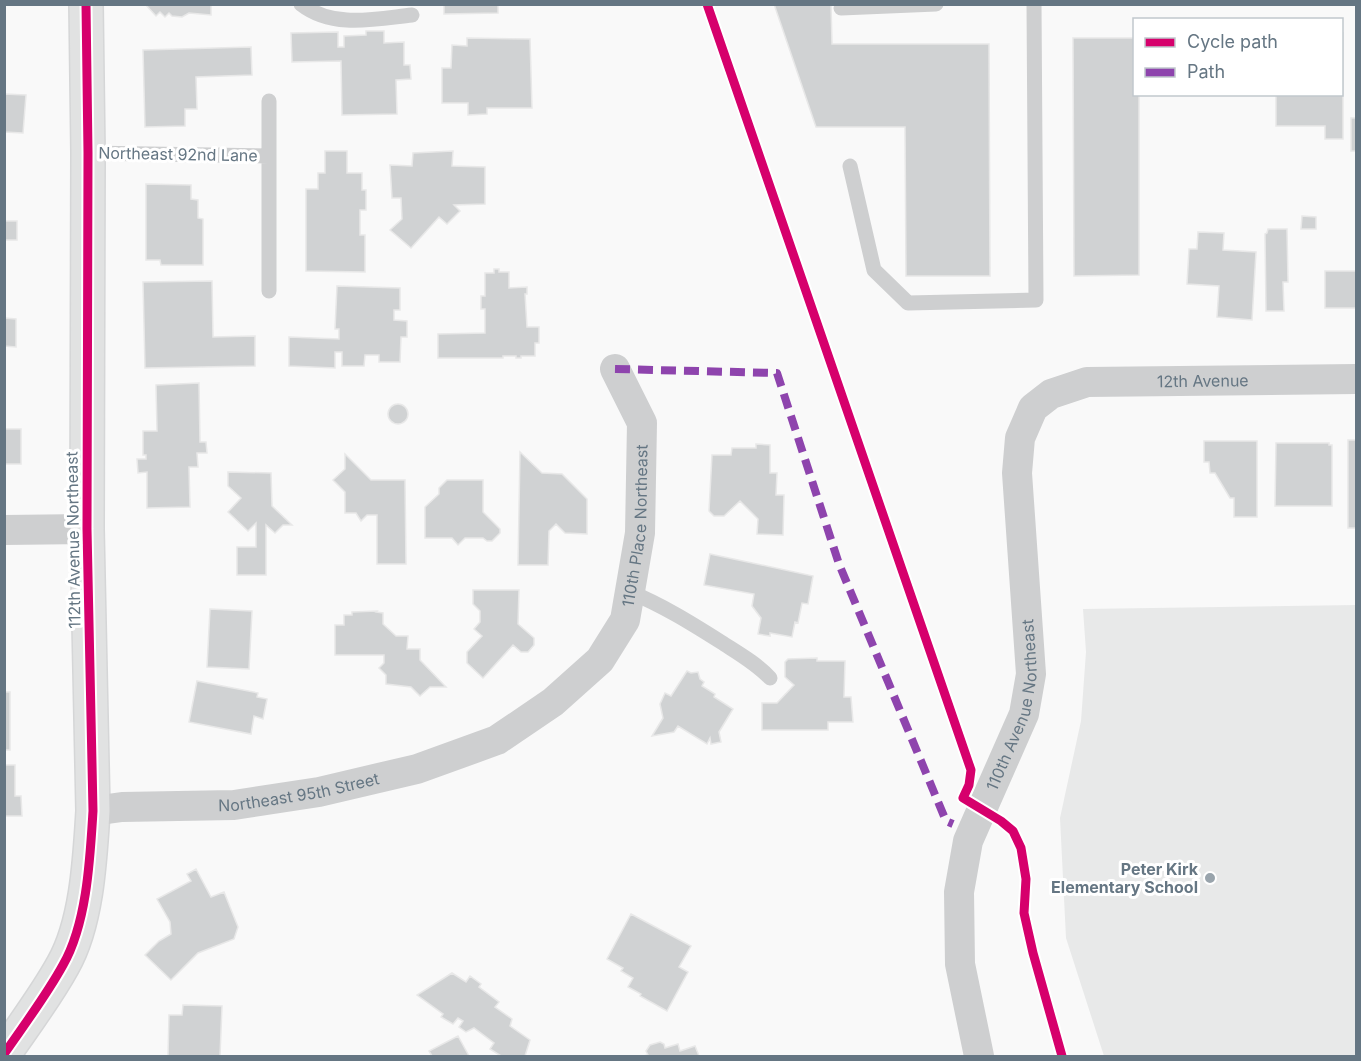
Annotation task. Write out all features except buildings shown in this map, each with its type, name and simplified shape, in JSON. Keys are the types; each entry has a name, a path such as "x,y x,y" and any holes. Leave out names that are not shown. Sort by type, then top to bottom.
{"street":[{"name":"112th Avenue Northeast","path":"4,1054 64,964 78,927 93,811 87,529 86,4"},
{"name":"110th Place Northeast","path":"497,741 553,702 600,660 625,620 640,533 642,423 615,369"},
{"name":"12th Avenue","path":"1051,394 1087,382 1356,380"},
{"name":"110th Avenue Northeast","path":"979,1056 960,964 959,892 968,841 1024,714 1031,674 1017,472 1020,438 1033,408 1051,394"},
{"path":"4,530 87,529"},
{"name":"Northeast 95th Street","path":"93,811 122,807 234,805 319,792 417,769 497,741"}],"lane":[{"path":"301,4 329,19 363,21 412,15"},
{"path":"841,8 936,4"},
{"path":"850,166 874,270 909,303 1036,300 1034,4"},
{"name":"Northeast 92nd Lane","path":"269,101 269,291"},
{"name":"Northeast 92nd Lane","path":"88,153 269,156"},
{"path":"630,592 679,615 759,666 770,678"}],"shaded area":[{"name":"Peter Kirk Elementary School","path":"1356,605 1356,1056 1104,1056 1066,938 1060,818 1081,721 1086,652 1083,609"}],"marked path":[{"path":"615,369 777,373 839,564 946,821 953,824"}],"cycle path":[{"path":"4,1054 49,988 71,948 86,890 93,811 87,529 86,4"},
{"path":"707,4 971,770 969,785 963,798 1013,831 1021,848 1026,879 1024,913 1062,1056"}],"place":[{"name":"Peter Kirk Elementary School","path":"1210,878"}]}
